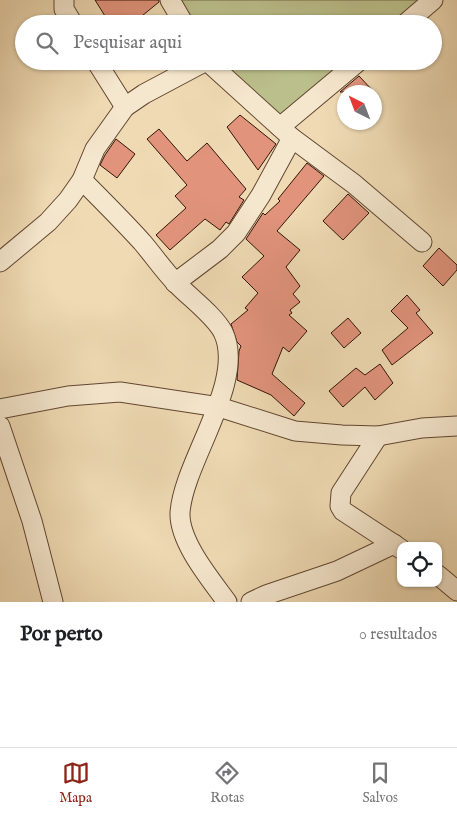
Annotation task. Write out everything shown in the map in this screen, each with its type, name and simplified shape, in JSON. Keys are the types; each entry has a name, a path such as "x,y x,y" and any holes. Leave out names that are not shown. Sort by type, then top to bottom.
{"street":[{"path":"64,0 64,9 68,15"},
{"path":"170,0 179,15"},
{"path":"416,15 433,0"},
{"path":"101,70 124,107"},
{"path":"0,262 48,222 68,200 82,180 95,149 124,107 144,94 190,70"},
{"path":"217,70 286,133 354,184 422,242"},
{"path":"175,282 220,249 236,233 261,195 286,133 351,70"},
{"path":"82,180 142,242 175,282 206,312 222,332 228,348 228,366 218,407 202,442 185,491 180,514 186,538 199,563 227,602"},
{"path":"0,410 68,396 120,392 218,407 295,431 378,436 422,428 457,426"},
{"path":"378,436 341,493 340,506 343,511 397,545"},
{"path":"2,437 32,521 53,602"},
{"path":"251,602 397,546"},
{"path":"442,578 457,591"}],"green space":[{"path":"174,0 430,0 412,15 184,15"},
{"path":"226,70 344,70 285,118 274,117"}],"building":[{"path":"95,0 159,0 143,15 104,15"},
{"path":"359,76 367,85 348,85"},
{"path":"240,115 276,144 258,170 227,127"},
{"path":"159,129 187,161 207,143 246,189 239,197 244,200 229,224 226,222 220,230 205,219 170,250 156,235 186,208 175,196 187,185 147,139"},
{"path":"116,139 135,154 117,178 100,165"},
{"path":"307,163 324,176 277,231 300,250 286,267 300,286 293,294 300,302 290,310 292,313 289,315 307,331 289,352 283,347 272,374 305,403 294,416 271,395 237,380 241,346 237,342 231,324 248,310 245,308 258,293 242,277 264,256 246,239 263,213 265,215 280,201 278,199"},
{"path":"348,194 369,213 343,240 323,221"},
{"path":"439,248 457,265 457,270 443,286 423,266"},
{"path":"407,295 420,310 416,313 433,333 392,365 382,350 408,328 391,311"},
{"path":"348,318 361,333 344,348 331,333"},
{"path":"380,364 393,383 375,400 365,387 343,407 329,391 356,368 365,375"}]}
